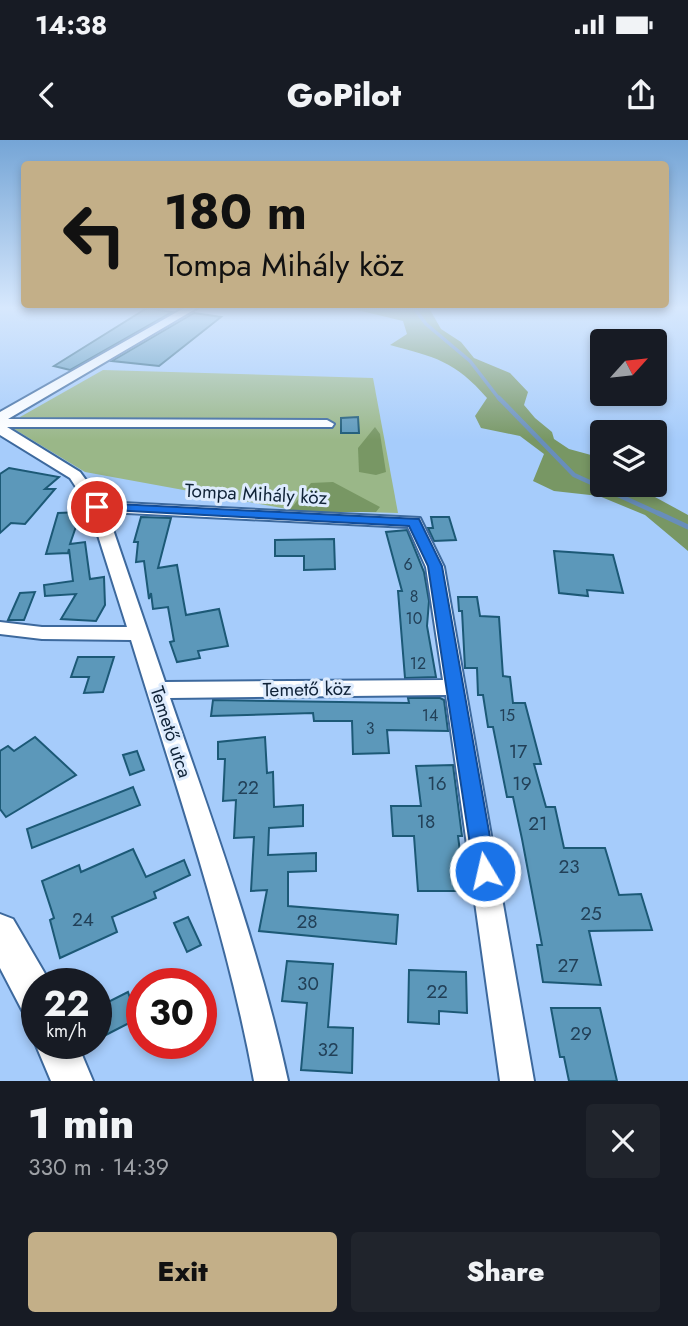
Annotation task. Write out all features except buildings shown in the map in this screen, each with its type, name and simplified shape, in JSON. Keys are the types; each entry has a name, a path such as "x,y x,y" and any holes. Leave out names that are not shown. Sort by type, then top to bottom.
{"main road":[{"path":"0,931 21,969"},
{"path":"63,1059 72,1081"}],"street":[{"path":"0,420 118,352"},
{"path":"0,420 327,424"},
{"name":"Temető utca","path":"0,429 75,475 97,507 206,841 263,1041 271,1081"},
{"name":"Tompa Mihály köz","path":"97,507 414,522 435,566 456,687"},
{"path":"0,628 42,633 138,635"},
{"path":"456,687 517,1081"},
{"name":"Temető köz","path":"158,690 456,687"}],"green space":[{"path":"416,352 469,352 474,358 510,373 528,392 524,405 552,432 554,439 569,449 590,455 590,495 554,491 533,481 544,454 520,436 481,428 475,416 487,398 465,376 443,362"},
{"path":"103,370 373,378 398,513 293,510 85,472 14,429 20,417"},
{"path":"375,427 380,434 386,472 376,475 359,472 358,448"},
{"path":"333,482 380,507 376,512 284,512 293,506 311,483"},
{"path":"601,497 655,497 688,515 688,551 645,515"}],"waterway":[{"path":"459,352 470,361 500,400"},
{"path":"499,398 574,475 662,515"},
{"path":"658,513 688,527"}],"route":[{"path":"97,507 414,522 435,566 485,871"}]}
